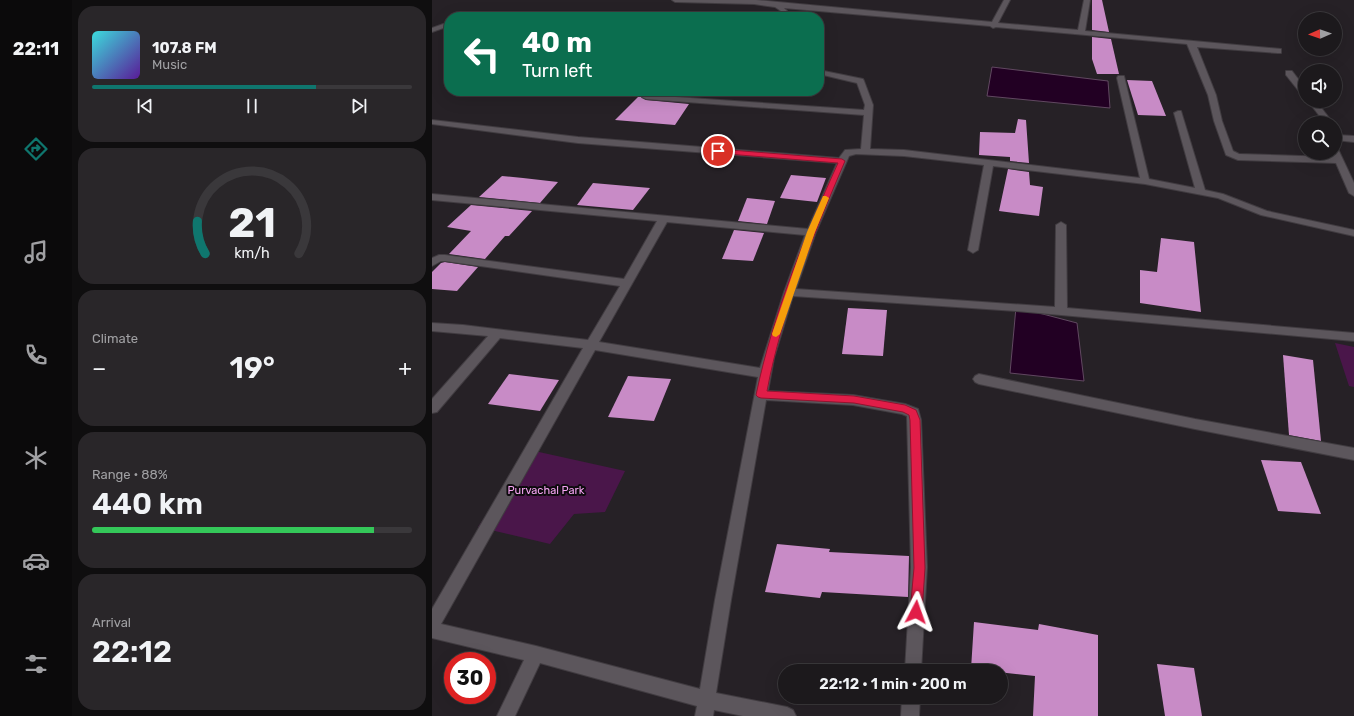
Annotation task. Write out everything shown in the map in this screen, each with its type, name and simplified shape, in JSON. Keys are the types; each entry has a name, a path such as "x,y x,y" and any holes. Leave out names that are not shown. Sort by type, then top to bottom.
{"street":[{"path":"676,0 753,1 777,5 993,26 1186,41 1192,44 1278,51"},
{"path":"993,26 1007,0"},
{"path":"1081,33 1087,0"},
{"path":"777,5 784,12"},
{"path":"432,30 444,26"},
{"path":"1192,44 1212,95 1218,121 1229,154 1238,158 1298,156"},
{"path":"824,73 860,81 869,105 866,152"},
{"path":"1289,73 1298,84"},
{"path":"1121,78 1145,181"},
{"path":"646,97 868,113"},
{"path":"1317,108 1324,116"},
{"path":"1178,113 1201,192"},
{"path":"432,122 578,140 842,161"},
{"path":"1342,137 1354,139"},
{"path":"706,708 723,600 768,358 789,292 811,232 845,154 848,152 904,153 1145,181 1231,199 1264,213 1354,233"},
{"path":"1340,160 1351,180 1354,193"},
{"path":"973,250 989,164"},
{"path":"432,197 811,232"},
{"path":"432,624 664,218"},
{"path":"1061,225 1061,311"},
{"path":"432,263 439,258 444,258 627,283"},
{"path":"789,292 1061,311 1354,337"},
{"path":"432,327 498,333 766,374"},
{"path":"432,408 498,333"},
{"path":"979,379 1195,424 1354,454"},
{"path":"761,395 854,400 905,409 912,413 915,420 919,568 913,664"},
{"path":"432,630 536,654 706,708 787,716"},
{"path":"506,716 536,654"},
{"path":"910,716 911,704"}],"green space":[{"path":"1335,343 1354,347 1354,387 1349,386"},
{"name":"Purvachal Park","path":"530,450 625,471 605,512 574,514 550,544 478,527"}],"shaded area":[{"path":"992,67 1108,81 1110,108 987,96"},
{"path":"1016,307 1077,323 1084,381 1010,373"}],"building":[{"path":"1092,0 1102,0 1109,32 1092,30"},
{"path":"1092,37 1111,39 1119,74 1097,74 1092,59"},
{"path":"1127,80 1152,81 1166,116 1138,115"},
{"path":"639,96 646,100 689,104 675,125 615,120"},
{"path":"1018,119 1026,120 1029,163 1010,161 1010,157 979,155 980,132 1015,133"},
{"path":"1008,169 1029,172 1030,185 1043,187 1039,216 999,211"},
{"path":"791,175 826,178 817,202 780,198"},
{"path":"502,176 558,182 540,203 479,197"},
{"path":"593,183 650,188 633,210 577,205"},
{"path":"747,198 775,201 767,224 738,221"},
{"path":"471,205 532,211 509,236 505,236 485,259 449,254 471,231 447,227"},
{"path":"734,230 764,233 753,261 722,259"},
{"path":"1161,238 1194,242 1201,312 1140,303 1140,270 1157,272"},
{"path":"445,262 478,267 457,291 432,289 432,272 441,263"},
{"path":"848,308 887,310 883,356 842,354"},
{"path":"1283,355 1313,360 1321,441 1289,435"},
{"path":"509,374 559,380 540,411 488,404"},
{"path":"628,376 671,379 654,421 608,417"},
{"path":"1261,460 1301,462 1321,514 1278,511"},
{"path":"777,544 830,549 829,552 909,556 908,597 822,592 820,598 765,592"},
{"path":"974,622 1038,630 1039,624 1098,635 1098,716 1033,716 1035,676 1008,673 1008,664 971,664"},
{"path":"1157,664 1194,668 1202,716 1165,716"}],"slow traffic":[{"path":"776,334 789,292 811,232 826,198"}],"route":[{"path":"718,151 842,161 811,232 789,292 768,358 761,395 854,400 905,409 912,413 915,420 919,568 916,612"}]}
